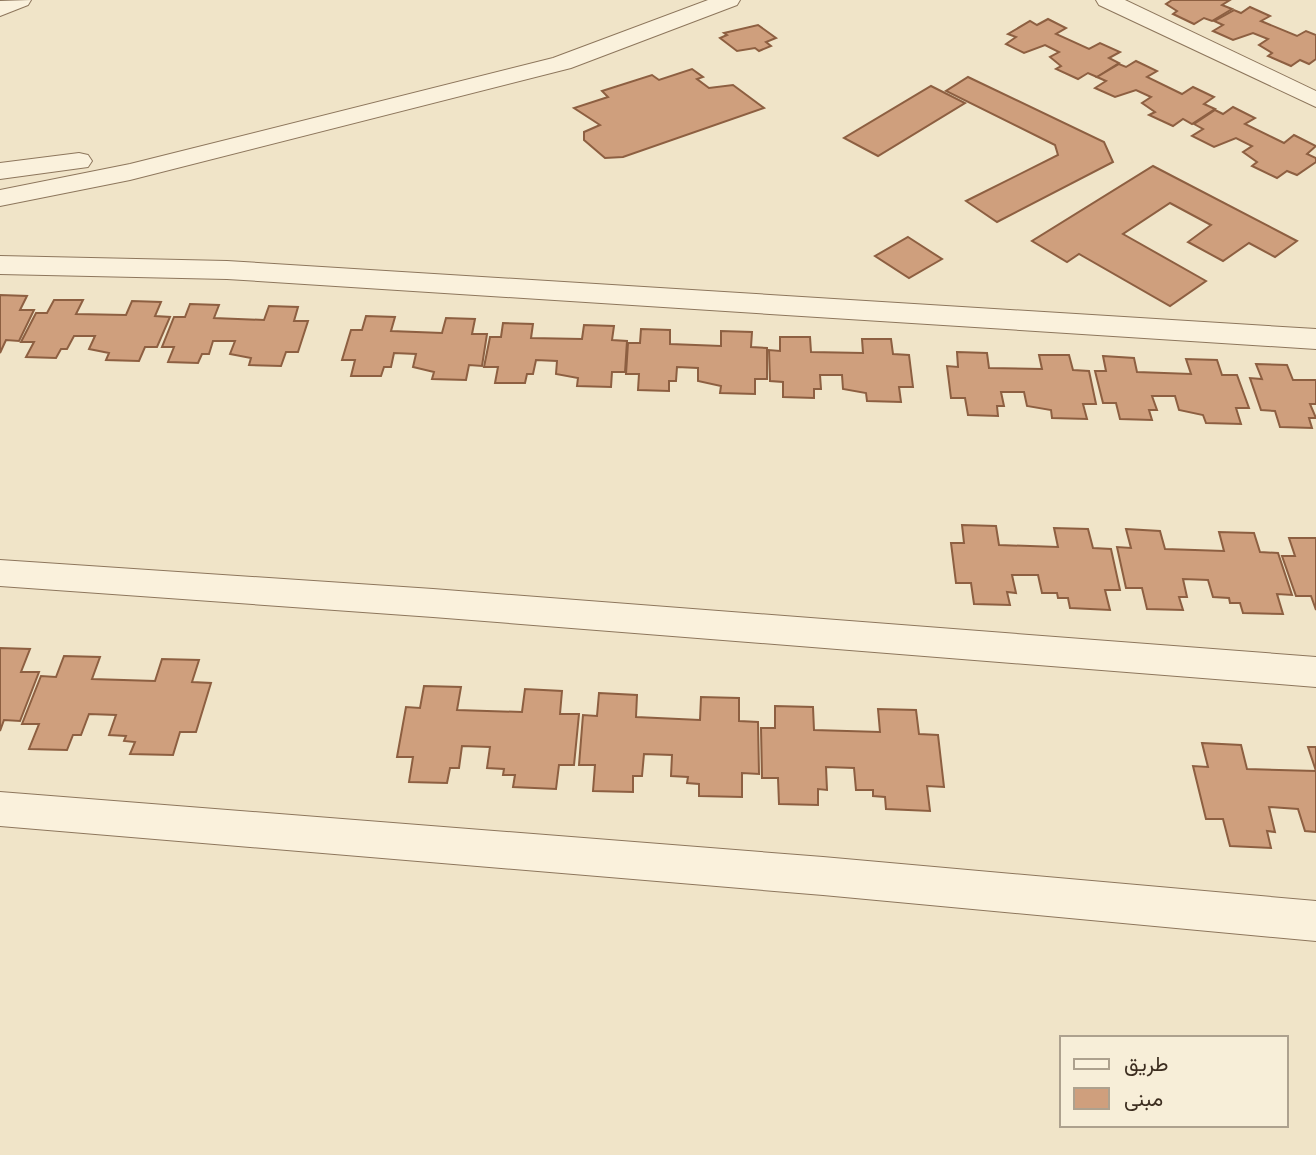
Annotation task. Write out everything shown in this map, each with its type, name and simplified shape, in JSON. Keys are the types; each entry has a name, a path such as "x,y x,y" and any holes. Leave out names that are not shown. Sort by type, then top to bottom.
{"street":[{"path":"0,9 20,0"},
{"path":"0,172 94,159 502,57 669,0"},
{"path":"0,198 130,172 530,72 589,54 729,0"},
{"path":"1107,0 1316,100"},
{"path":"0,265 227,270 1316,339"},
{"path":"0,573 433,603 1316,672"},
{"path":"0,809 431,846 1032,892 1316,921"}],"building":[{"path":"1172,0 1230,0 1222,5 1232,9 1212,21 1204,18 1194,24 1173,14 1177,11 1166,4"},
{"path":"1250,7 1270,16 1261,21 1297,36 1306,31 1316,35 1316,59 1309,64 1300,60 1291,66 1268,56 1272,53 1259,45 1268,39 1253,33 1233,40 1213,31 1223,25 1214,21 1234,10 1241,13"},
{"path":"1048,19 1066,28 1056,34 1089,49 1100,43 1120,52 1109,58 1119,63 1097,77 1088,73 1078,79 1056,69 1061,66 1050,57 1059,52 1045,45 1024,53 1006,44 1016,37 1008,34 1030,21 1037,25"},
{"path":"758,25 776,38 766,42 771,46 759,51 755,48 737,51 720,38 727,35 724,33"},
{"path":"1136,61 1157,71 1147,77 1182,94 1193,87 1214,97 1204,104 1215,109 1192,124 1183,119 1173,126 1149,115 1155,112 1142,103 1151,97 1136,90 1115,97 1095,88 1106,81 1097,77 1119,64 1126,67"},
{"path":"692,69 703,77 697,79 709,88 733,85 764,108 623,157 605,158 584,140 584,132 600,125 574,108 608,97 602,91 652,75 659,80"},
{"path":"968,77 1104,142 1113,162 997,222 966,201 1058,155 1055,145 946,91"},
{"path":"931,86 965,103 878,156 844,138"},
{"path":"1233,107 1255,118 1245,124 1284,143 1294,135 1316,146 1307,154 1316,158 1316,162 1297,175 1287,171 1277,178 1252,166 1257,162 1243,152 1252,146 1236,138 1214,147 1192,136 1203,129 1194,124 1215,110 1223,114"},
{"path":"1153,166 1297,241 1275,257 1249,243 1223,261 1188,242 1211,225 1170,203 1123,234 1206,281 1170,306 1079,254 1067,262 1032,241"},
{"path":"908,237 942,259 909,278 875,256"},
{"path":"0,295 27,296 20,310 34,310 19,341 6,340 0,353"},
{"path":"54,300 83,300 76,314 126,315 132,301 161,302 155,316 170,317 157,347 145,347 139,361 106,360 109,353 89,349 95,336 74,336 67,349 61,349 56,358 26,357 34,342 21,342 36,313 47,313"},
{"path":"190,304 219,305 214,318 264,320 269,306 298,307 294,321 308,321 298,352 286,352 281,366 249,365 251,358 230,354 235,341 213,341 209,354 202,354 198,363 168,362 174,347 162,347 174,317 185,317"},
{"path":"366,316 395,317 391,331 442,333 446,318 475,319 472,334 487,334 482,366 469,365 466,380 432,379 434,372 413,367 416,354 394,353 391,367 384,367 381,376 351,376 355,360 342,360 351,330 362,330"},
{"path":"503,323 533,324 531,338 582,339 584,325 614,326 612,340 627,341 625,372 612,372 611,387 577,386 578,378 556,374 557,361 536,360 533,374 527,374 525,383 495,383 498,367 484,367 490,337 501,337"},
{"path":"641,329 670,330 670,344 721,346 721,331 752,332 751,347 767,348 767,379 755,379 755,394 720,393 721,386 698,381 698,368 677,367 676,381 669,381 669,391 638,390 639,374 626,374 628,343 640,343"},
{"path":"780,337 810,337 811,352 863,353 862,339 891,339 893,354 909,355 913,387 899,387 901,402 867,401 866,393 843,389 842,375 820,375 821,389 814,389 814,398 783,397 783,382 770,381 769,350 780,351"},
{"path":"957,352 987,353 989,368 1042,369 1039,355 1069,355 1073,370 1089,371 1096,404 1083,404 1087,419 1052,418 1051,410 1027,406 1024,392 1001,392 1004,406 997,406 998,416 968,415 965,398 951,398 947,366 958,367"},
{"path":"1103,356 1134,358 1137,372 1191,374 1186,359 1217,360 1222,375 1237,375 1249,408 1236,408 1241,424 1206,423 1203,415 1179,410 1175,396 1152,396 1157,410 1149,410 1152,420 1120,419 1116,403 1103,403 1095,371 1106,371"},
{"path":"1256,364 1287,365 1293,380 1316,380 1316,404 1310,404 1316,418 1309,418 1312,428 1280,427 1275,411 1261,410 1250,378 1262,379"},
{"path":"962,525 996,526 999,545 1058,547 1054,528 1088,529 1093,548 1111,549 1120,590 1105,590 1110,610 1070,608 1068,598 1058,598 1057,593 1042,593 1038,575 1012,575 1016,593 1007,592 1010,605 974,604 971,583 956,583 951,543 964,543"},
{"path":"1126,529 1160,531 1165,549 1224,551 1219,532 1254,533 1260,552 1278,553 1292,595 1277,594 1283,614 1243,613 1240,603 1230,603 1229,598 1213,597 1208,580 1183,579 1187,597 1179,597 1183,610 1147,609 1142,588 1126,588 1117,547 1131,548"},
{"path":"1289,538 1316,538 1316,610 1311,596 1296,596 1282,556 1295,556"},
{"path":"0,648 30,649 21,672 39,672 20,721 4,720 0,731"},
{"path":"64,656 100,657 92,679 155,681 162,659 199,660 192,682 211,683 196,732 180,732 173,755 130,754 135,742 124,741 126,736 109,735 116,715 89,714 81,735 73,735 67,750 29,749 39,724 22,724 41,676 56,677"},
{"path":"424,686 461,687 457,710 522,712 525,689 562,691 560,714 579,714 574,765 559,765 556,789 513,787 515,775 503,775 504,769 487,768 490,747 462,746 459,768 450,768 447,783 409,782 413,757 397,757 406,707 420,708"},
{"path":"599,693 637,695 636,717 700,720 701,697 739,698 739,721 758,722 759,774 742,773 742,797 699,796 699,784 687,783 688,777 671,776 672,755 644,754 642,776 633,776 633,792 593,791 595,765 579,765 583,715 597,716"},
{"path":"775,706 813,707 814,730 880,732 878,709 916,710 919,734 938,735 944,787 927,786 930,811 886,809 885,797 873,796 873,790 856,790 854,768 826,767 827,790 818,789 818,805 779,804 778,778 762,778 761,728 775,728"},
{"path":"1202,743 1241,745 1247,769 1316,771 1316,832 1305,831 1298,809 1269,807 1275,832 1267,831 1271,848 1230,846 1223,819 1206,819 1193,766 1208,767"},
{"path":"1308,747 1316,747 1316,771"}]}
